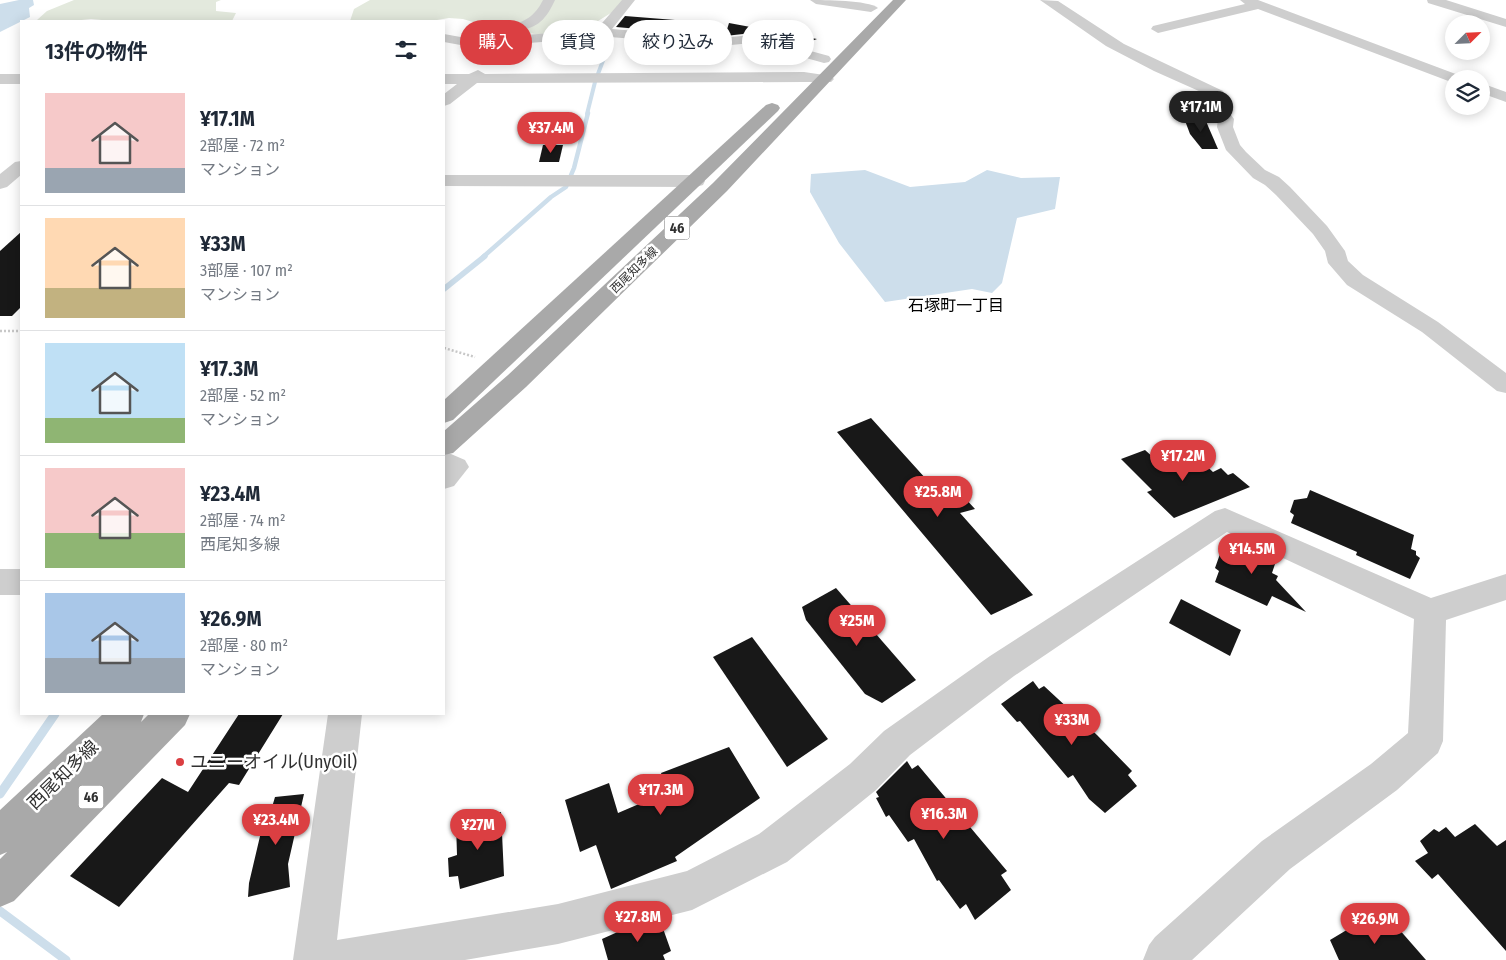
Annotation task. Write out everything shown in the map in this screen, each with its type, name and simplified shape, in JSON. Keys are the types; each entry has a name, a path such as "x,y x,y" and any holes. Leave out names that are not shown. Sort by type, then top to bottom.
{"main road":[{"name":"西尾知多線","path":"445,445 517,381 713,194 826,79 900,0"},
{"name":"西尾知多線","path":"445,413 696,181 824,59 876,4"},
{"name":"西尾知多線","path":"0,836 125,715"},
{"name":"46","path":"4,883 173,715"}],"street":[{"path":"532,21 542,15 549,0"},
{"path":"612,20 629,0"},
{"path":"816,0 876,4"},
{"path":"1046,0 1066,10 1075,19 1102,37 1154,66 1205,87 1217,94 1221,112 1226,119 1225,127 1232,146 1249,166 1283,191 1320,230 1334,251 1338,263 1355,280 1402,311 1430,326 1506,385"},
{"path":"1433,0 1506,23"},
{"path":"1158,29 1252,2 1445,75"},
{"path":"614,35 720,42 752,39 824,59"},
{"path":"445,38 460,41"},
{"path":"445,100 476,79 485,65"},
{"path":"445,79 804,77 826,79"},
{"path":"0,79 20,79"},
{"path":"1490,91 1506,97"},
{"path":"1490,108 1506,113"},
{"path":"0,183 20,167"},
{"path":"445,181 696,181"},
{"path":"445,462 455,467 445,478"},
{"path":"340,960 558,924 692,890 773,848 863,777 897,744 1002,666 1225,519 1430,612 1506,587"},
{"path":"0,582 20,582"},
{"path":"1164,960 1170,952 1276,854 1384,777 1424,741 1430,612"},
{"path":"314,960 344,715"}],"path":[{"path":"0,332 20,332"},
{"path":"445,348 498,363"}],"shaded area":[{"path":"74,0 221,0 216,2 216,11 236,13 232,20 37,20 47,11"},
{"path":"370,0 632,0 600,20 542,20 542,35 532,34 532,20 466,20 449,18 437,20 350,20 354,9"}],"water":[{"path":"19,0 33,0 34,5 29,8 30,17 20,20 20,22 0,32 0,4"},
{"path":"865,170 910,187 965,182 987,170 1021,178 1060,177 1055,209 1017,218 1002,283 992,293 972,289 885,302 839,243 810,192 811,174"}],"building":[{"path":"625,16 675,20 624,20 624,28 616,27"},
{"path":"732,24 742,25 742,34 732,35"},
{"path":"1184,118 1205,119 1218,149 1202,149 1190,134"},
{"path":"543,145 563,145 559,162 539,162"},
{"path":"20,233 20,308 12,316 0,316 0,251"},
{"path":"871,418 936,490 952,484 975,509 960,513 1033,595 991,615 837,432"},
{"path":"1145,450 1155,459 1175,451 1188,459 1192,458 1197,462 1201,461 1213,472 1221,468 1228,475 1233,473 1250,487 1174,518 1147,492 1152,490 1121,459"},
{"path":"1310,490 1414,535 1411,549 1416,551 1416,555 1420,558 1410,579 1356,555 1357,552 1291,523 1294,515 1290,512 1294,500 1307,498"},
{"path":"1240,541 1277,558 1272,573 1278,576 1276,580 1306,612 1272,596 1267,606 1215,582 1219,571 1215,568 1220,554 1235,552"},
{"path":"836,588 916,680 882,703 865,694 806,620 802,607"},
{"path":"1181,599 1241,630 1230,656 1169,623"},
{"path":"752,637 828,739 787,767 713,657"},
{"path":"1033,681 1039,689 1044,686 1097,735 1132,771 1128,775 1137,786 1105,813 1089,799 1073,775 1068,778 1020,721 1017,722 1001,704"},
{"path":"238,715 282,715 239,785 229,783 119,907 70,876 162,778 188,792"},
{"path":"729,747 760,798 675,857 677,861 611,889 596,845 580,852 565,800 609,783 618,813 667,792 661,773"},
{"path":"907,761 912,769 918,765 1007,871 1001,875 1011,890 975,920 966,904 960,909 939,880 937,881 914,839 908,842 889,815 886,817 876,798 879,797 876,792"},
{"path":"304,794 288,864 290,887 248,897 249,883 265,815 270,814 275,797"},
{"path":"501,812 504,876 460,889 458,876 449,877 448,858 457,855 456,823 477,815 480,819"},
{"path":"1475,824 1497,846 1506,840 1506,951 1438,874 1432,879 1415,861 1428,853 1420,841 1434,829 1439,832 1446,827 1455,837"},
{"path":"660,920 671,951 663,955 665,960 608,960 602,939 622,930"},
{"path":"1391,920 1426,960 1339,960 1330,940 1350,928 1355,933 1362,926 1369,934"}],"waterway":[{"path":"587,114 601,65"},
{"path":"483,257 551,197 566,187 574,168 588,113"},
{"path":"445,288 485,256"},
{"path":"0,794 54,715"},
{"path":"0,911 66,960"}],"place":[{"name":"ユニーオイル(UnyOil)","path":"180,762"}],"district":[{"name":"石塚町一丁目","path":"956,305"}]}
